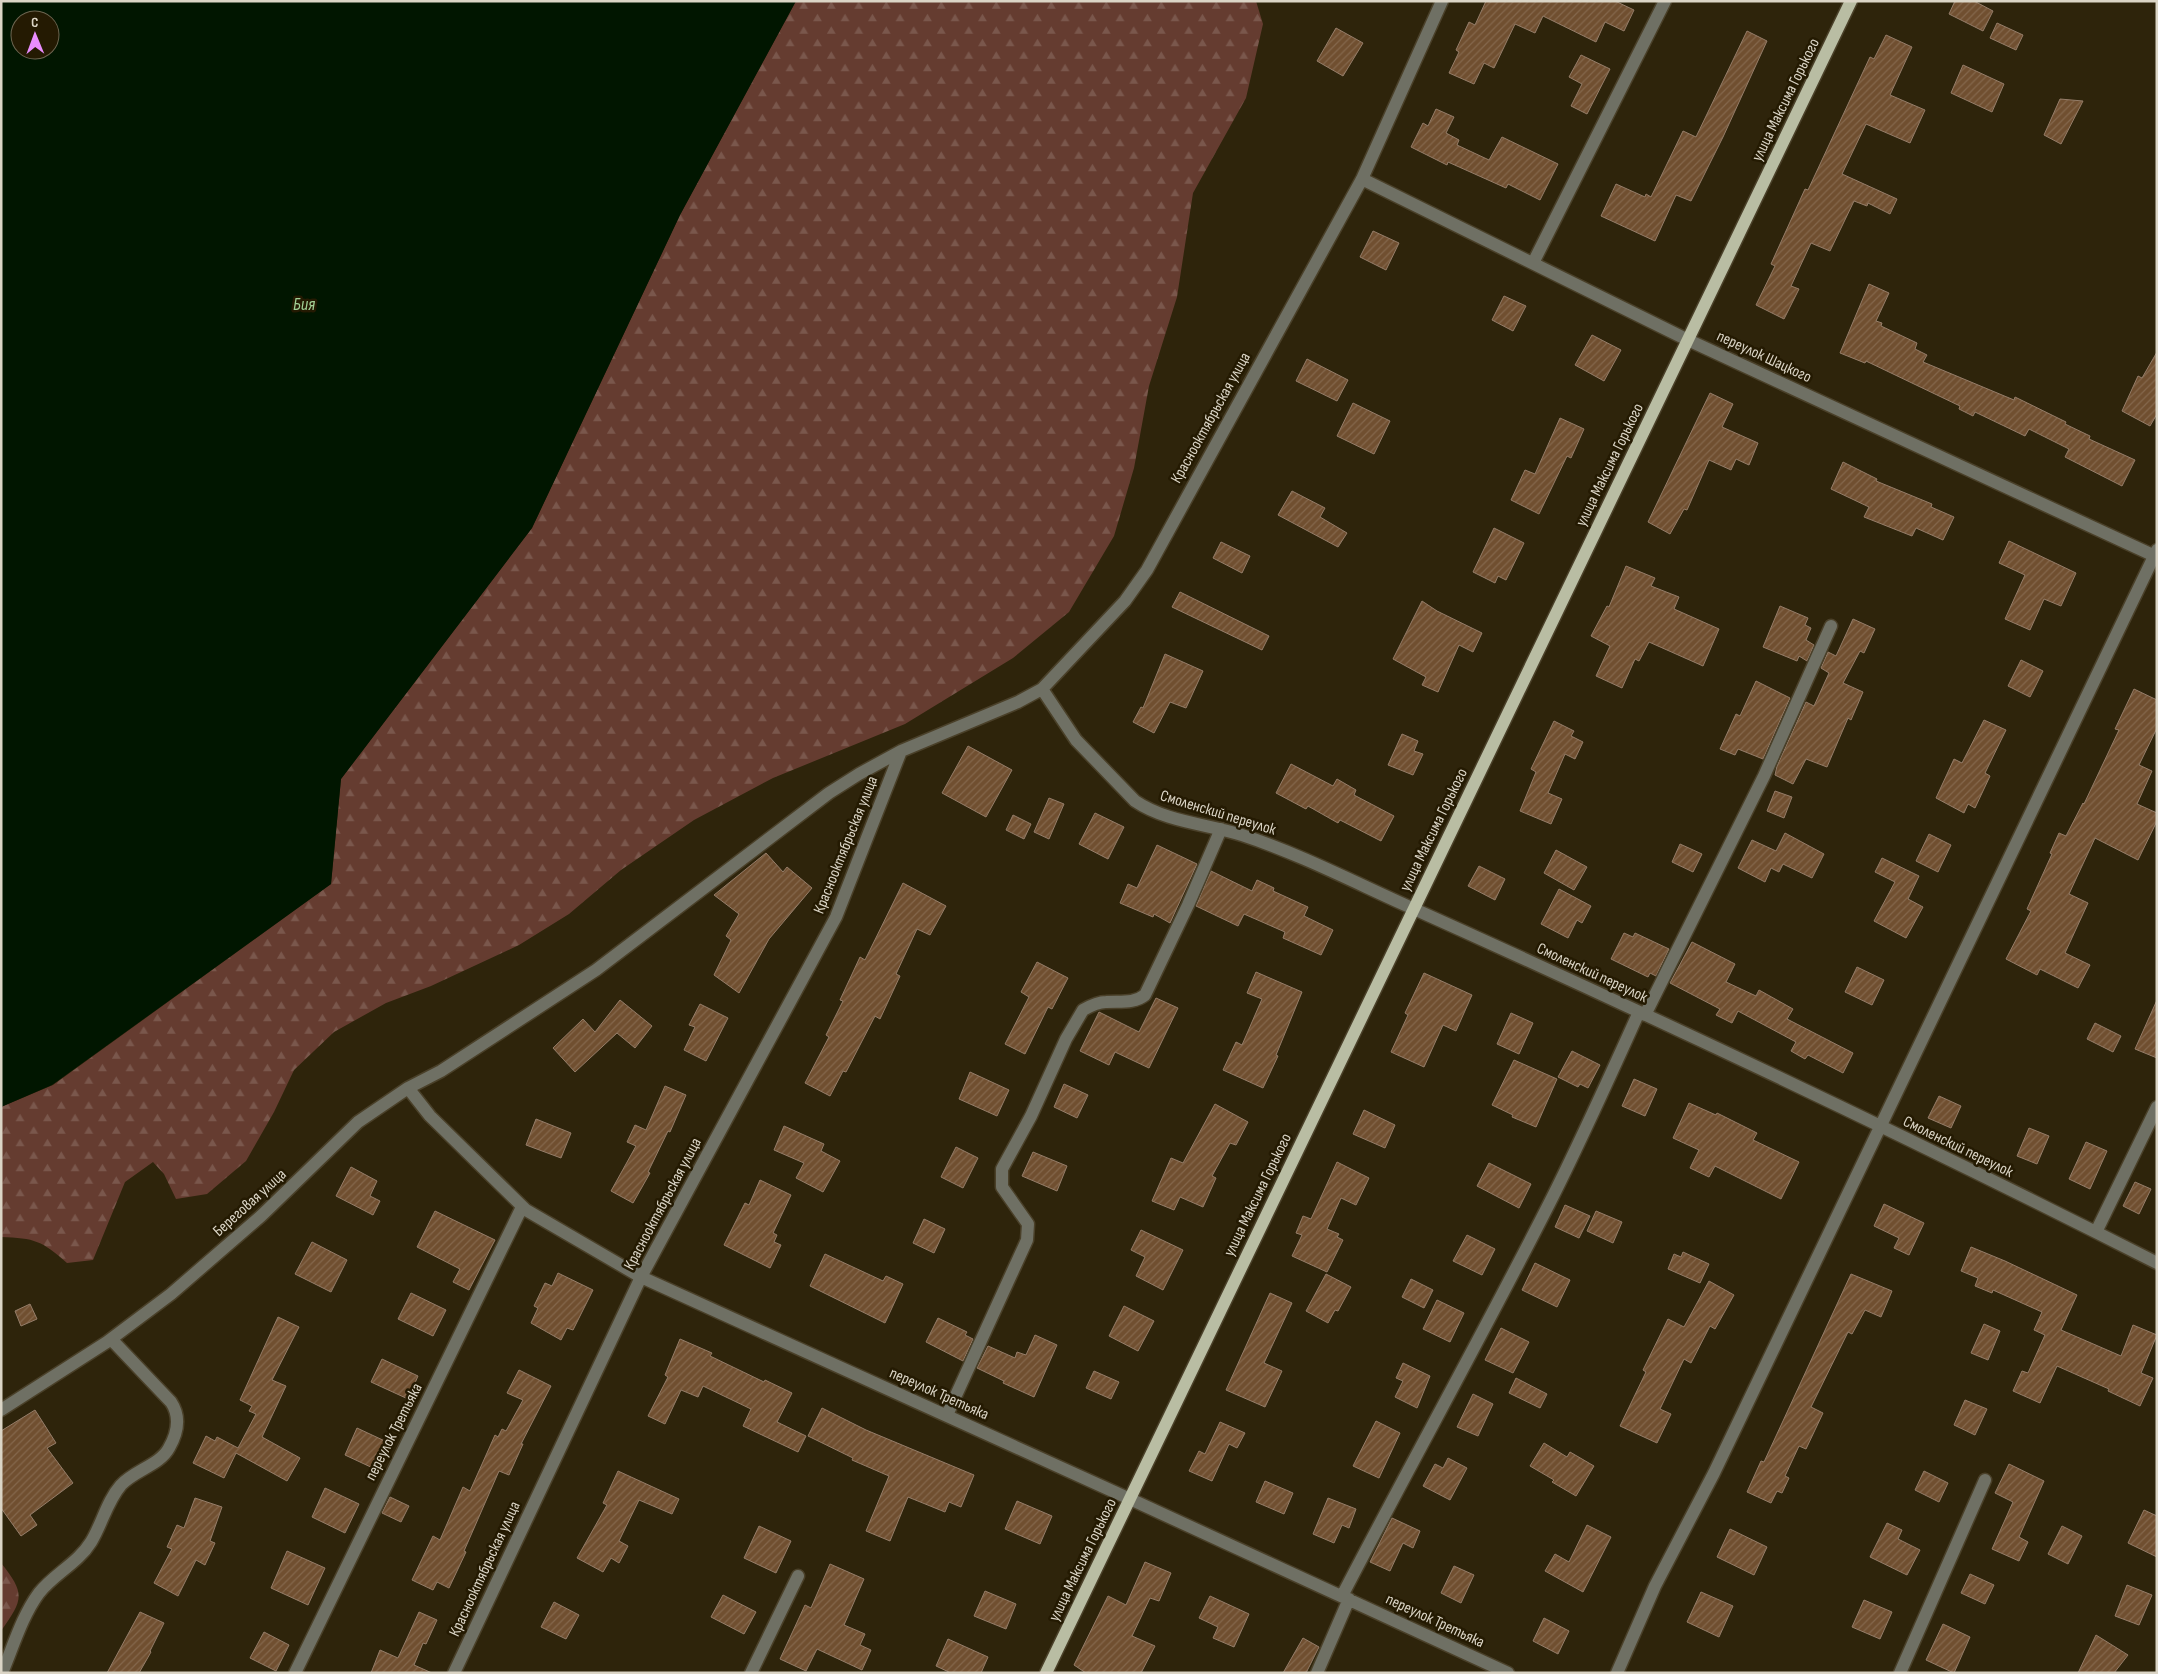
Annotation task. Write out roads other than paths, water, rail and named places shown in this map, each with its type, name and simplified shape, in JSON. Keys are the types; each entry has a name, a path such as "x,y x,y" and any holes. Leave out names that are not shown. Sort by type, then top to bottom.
{"main road":[{"name":"улица Максима Горького","path":"1046,1673 1851,1"}],"street":[{"name":"Краснооктябрьская улица","path":"408,1088 442,1071 596,970 829,793 859,774 901,751 1018,702 1042,689 1125,601 1147,570 1362,179 1442,1"},
{"path":"1533,263 1665,1"},
{"name":"переулок Шацкого","path":"1362,179 1688,340 2156,554"},
{"path":"1617,1673 1637,1624 1714,1473 1879,1126 2156,554"},
{"path":"1317,1673 1345,1598 1399,1485 1483,1333 1546,1211 1642,1014 1764,776 1832,626"},
{"name":"Смоленский переулок","path":"1042,689 1076,740 1135,801 1157,812 1221,829 1285,851 1414,909 1879,1126 2096,1232 2157,1264"},
{"name":"Краснооктябрьская улица","path":"454,1673 641,1277 836,917 901,751"},
{"path":"946,1415 1028,1240 1028,1224 1002,1187 1002,1169 1031,1116 1066,1039 1083,1010 1105,1002 1132,1001 1140,999 1145,995 1188,905 1221,829"},
{"name":"переулок Третьяка","path":"408,1088 430,1116 522,1206 538,1218 641,1277 1508,1673"},
{"name":"Береговая улица","path":"1,1410 110,1339 171,1294 261,1216 358,1122 408,1088"},
{"path":"2096,1232 2157,1107"},
{"name":"переулок Третьяка","path":"295,1673 522,1206"},
{"path":"2,1673 27,1615 39,1594 90,1543 120,1486 134,1473 162,1459 176,1431 177,1414 172,1402 110,1339"},
{"path":"1900,1673 1986,1480"},
{"path":"751,1673 798,1576"}],"water":[{"name":"Бия","path":"1,1 796,1 680,215 532,528 341,779 331,884 52,1085 1,1107"}]}
